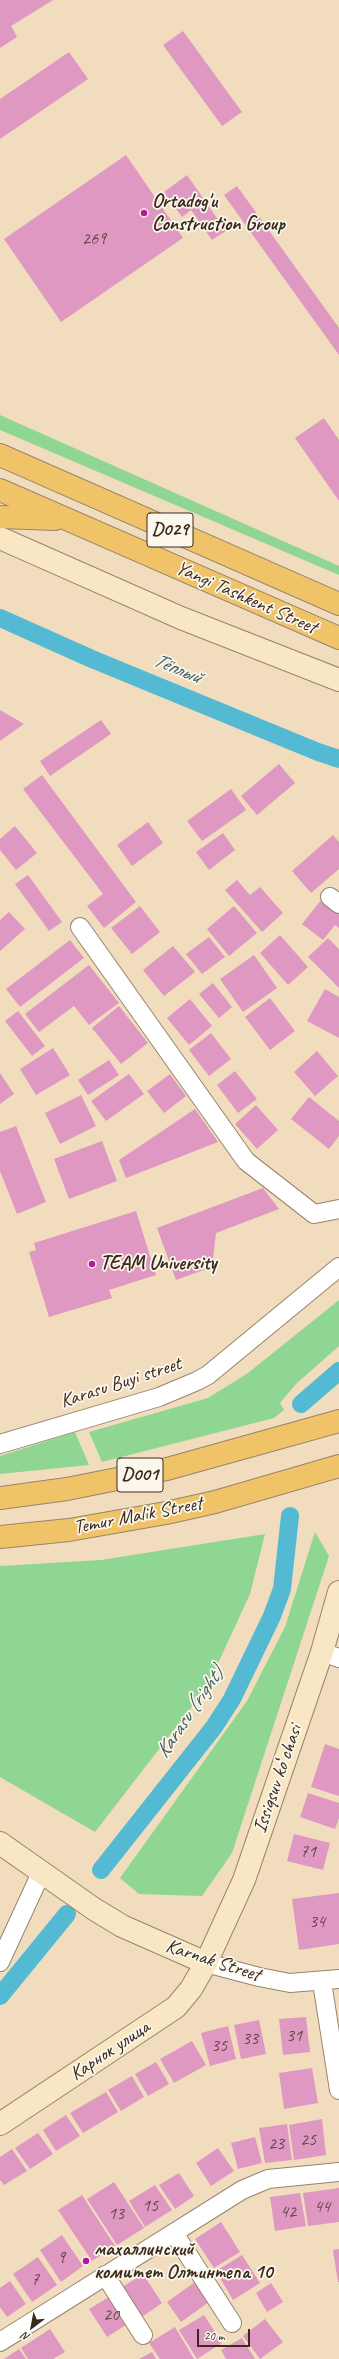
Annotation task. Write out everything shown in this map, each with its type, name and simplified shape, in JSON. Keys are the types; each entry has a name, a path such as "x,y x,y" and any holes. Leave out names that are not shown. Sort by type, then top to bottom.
{"highway":[{"name":"Yangi Tashkent Street","path":"0,455 339,604"},
{"name":"Yangi Tashkent Street","path":"0,490 339,638"},
{"path":"0,517 67,519"},
{"name":"Temur Malik Street","path":"0,1498 113,1481 278,1440 339,1421"},
{"name":"Temur Malik Street","path":"0,1537 69,1530 166,1513 274,1485 339,1466"}],"street":[{"path":"0,538 181,618 339,680"},
{"path":"80,927 246,1161 314,1214 339,1209"},
{"name":"Karasu Buyi street","path":"0,1444 159,1397 197,1381 208,1375 339,1268"},
{"name":"Issiqsuv koʻchasi","path":"206,1963 244,1880 330,1655 339,1592"},
{"path":"0,1843 41,1873 0,1962"},
{"name":"Karnak Street","path":"41,1873 94,1909 151,1940 206,1963 259,1978 290,1982 330,1981"},
{"name":"Карнок улица","path":"0,2124 176,2007 192,1989 206,1963"},
{"path":"330,1981 339,2090"},
{"path":"0,2342 242,2190 268,2180 339,2172"},
{"path":"174,2233 232,2323"},
{"path":"105,2275 143,2335"}],"green space":[{"path":"0,415 339,566 339,575 0,430"},
{"path":"339,1300 339,1346 296,1384 280,1403 284,1410 274,1418 102,1462 89,1432 208,1398 248,1373"},
{"path":"75,1432 89,1465 0,1474 0,1456"},
{"path":"315,1532 329,1556 232,1853 202,1896 139,1894 120,1878 247,1701 285,1627"},
{"path":"265,1534 250,1594 207,1687 95,1832 0,1777 0,1566 101,1560"}],"building":[{"path":"0,0 53,0 11,26 17,37 0,48"},
{"path":"183,31 242,112 222,126 163,45"},
{"path":"69,52 88,79 0,139 0,99"},
{"path":"126,155 183,238 61,322 4,239"},
{"path":"187,175 226,231 212,240 191,210 182,217 164,192"},
{"path":"237,186 339,328 339,355 224,195"},
{"path":"324,418 339,440 339,501 295,438"},
{"path":"0,710 24,724 0,741"},
{"path":"101,720 111,734 50,776 40,761"},
{"path":"279,764 295,783 257,815 241,796"},
{"path":"42,775 136,902 104,928 87,906 103,894 23,789"},
{"path":"231,789 246,810 202,841 187,821"},
{"path":"148,822 163,843 132,866 117,845"},
{"path":"15,826 37,853 16,870 0,850 0,839"},
{"path":"223,833 235,850 209,870 196,852"},
{"path":"333,835 339,842 339,869 311,893 292,871"},
{"path":"28,875 62,922 49,931 15,884"},
{"path":"237,880 250,895 260,887 283,913 262,932 225,890"},
{"path":"322,899 339,912 339,928 335,925 323,940 302,924"},
{"path":"140,906 160,932 132,954 111,928"},
{"path":"234,906 257,933 229,956 207,929"},
{"path":"9,912 25,929 0,951 0,920"},
{"path":"280,935 308,967 288,985 260,953"},
{"path":"209,937 225,957 202,974 186,954"},
{"path":"328,938 339,949 339,988 308,957"},
{"path":"70,940 84,958 20,1007 6,989"},
{"path":"173,946 195,972 164,996 143,970"},
{"path":"254,955 277,988 243,1012 220,979"},
{"path":"89,965 119,1003 89,1025 74,1006 39,1032 25,1014"},
{"path":"213,983 232,1007 219,1018 199,994"},
{"path":"325,989 339,997 339,1038 307,1021"},
{"path":"270,998 295,1031 270,1050 245,1017"},
{"path":"190,999 212,1026 189,1045 167,1018"},
{"path":"119,1006 148,1043 121,1064 92,1028"},
{"path":"18,1011 45,1046 32,1056 5,1021"},
{"path":"211,1033 231,1059 209,1076 189,1050"},
{"path":"53,1048 70,1075 36,1095 20,1069"},
{"path":"317,1051 338,1076 315,1096 294,1072"},
{"path":"109,1060 119,1075 88,1095 78,1080"},
{"path":"235,1071 257,1099 238,1113 217,1085"},
{"path":"0,1073 14,1094 0,1104"},
{"path":"129,1074 144,1094 106,1121 91,1101"},
{"path":"170,1074 186,1096 164,1113 147,1091"},
{"path":"81,1095 96,1126 60,1144 45,1113"},
{"path":"309,1097 339,1121 339,1136 329,1149 291,1119"},
{"path":"256,1105 278,1130 257,1149 235,1124"},
{"path":"195,1109 218,1142 126,1178 119,1160"},
{"path":"16,1126 46,1202 17,1214 0,1171 0,1132"},
{"path":"102,1141 117,1181 69,1199 54,1159"},
{"path":"263,1188 279,1209 216,1233 212,1267 176,1280 157,1228"},
{"name":"TEAM University","path":"136,1211 156,1275 109,1290 112,1298 49,1317 29,1252 36,1250 34,1243"},
{"path":"325,1744 339,1749 339,1796 311,1787"},
{"path":"308,1793 339,1803 339,1818 335,1829 300,1817"},
{"path":"294,1834 330,1843 323,1870 287,1861"},
{"path":"339,1893 339,1944 299,1950 292,1899"},
{"path":"306,2017 310,2052 283,2055 279,2019"},
{"path":"259,2020 266,2054 241,2059 234,2025"},
{"path":"228,2026 236,2059 210,2066 201,2033"},
{"path":"192,2041 206,2065 174,2083 160,2059"},
{"path":"156,2062 169,2084 148,2096 135,2074"},
{"path":"312,2068 318,2103 284,2109 279,2073"},
{"path":"132,2076 144,2097 121,2111 108,2090"},
{"path":"106,2092 118,2112 83,2133 70,2113"},
{"path":"66,2115 80,2136 56,2151 43,2130"},
{"path":"322,2119 326,2155 294,2160 289,2125"},
{"path":"287,2124 292,2160 265,2163 259,2128"},
{"path":"38,2133 53,2154 30,2169 15,2148"},
{"path":"255,2137 262,2163 238,2169 231,2143"},
{"path":"218,2148 234,2171 211,2186 196,2163"},
{"path":"12,2149 27,2171 4,2185 0,2180 0,2157"},
{"path":"179,2173 194,2196 175,2209 159,2185"},
{"path":"114,2182 144,2228 117,2245 87,2199"},
{"path":"155,2185 172,2210 145,2227 129,2201"},
{"path":"339,2188 339,2222 308,2226 303,2193"},
{"path":"300,2193 306,2226 275,2231 270,2197"},
{"path":"82,2195 115,2246 92,2261 58,2210"},
{"path":"221,2222 240,2252 214,2268 195,2239"},
{"path":"62,2235 83,2266 61,2282 40,2250"},
{"path":"339,2249 339,2282 338,2282 333,2250"},
{"path":"242,2255 260,2283 233,2300 216,2271"},
{"path":"38,2257 57,2285 32,2302 13,2274"},
{"path":"143,2274 162,2303 139,2319 119,2289"},
{"path":"10,2281 26,2304 7,2317 0,2307 0,2288"},
{"path":"195,2282 209,2302 181,2322 167,2302"},
{"path":"271,2283 283,2302 267,2312 256,2293"},
{"path":"114,2294 132,2321 107,2337 89,2309"},
{"path":"204,2315 222,2343 197,2359 179,2330"},
{"path":"265,2319 283,2342 260,2359 243,2336"},
{"path":"175,2327 194,2359 160,2359 149,2343"},
{"path":"50,2329 65,2352 53,2359 28,2359 21,2348"},
{"path":"242,2338 255,2359 226,2359 221,2350"},
{"path":"19,2349 26,2359 4,2359"},
{"path":"152,2352 156,2359 139,2359"}],"waterway":[{"name":"Тёплый","path":"0,618 92,659 318,752 339,759"},
{"path":"301,1404 339,1371"},
{"name":"Karasu (right)","path":"101,1870 214,1727 232,1699 272,1616 282,1589 290,1516"},
{"name":"Karasu (right)","path":"0,1996 67,1914"}],"place":[{"name":"Ortadog'u Construction Group","path":"144,213"},
{"name":"TEAM University","path":"92,1264"},
{"name":"махаллинский комитет Олтинтепа 10","path":"86,2261"}]}
